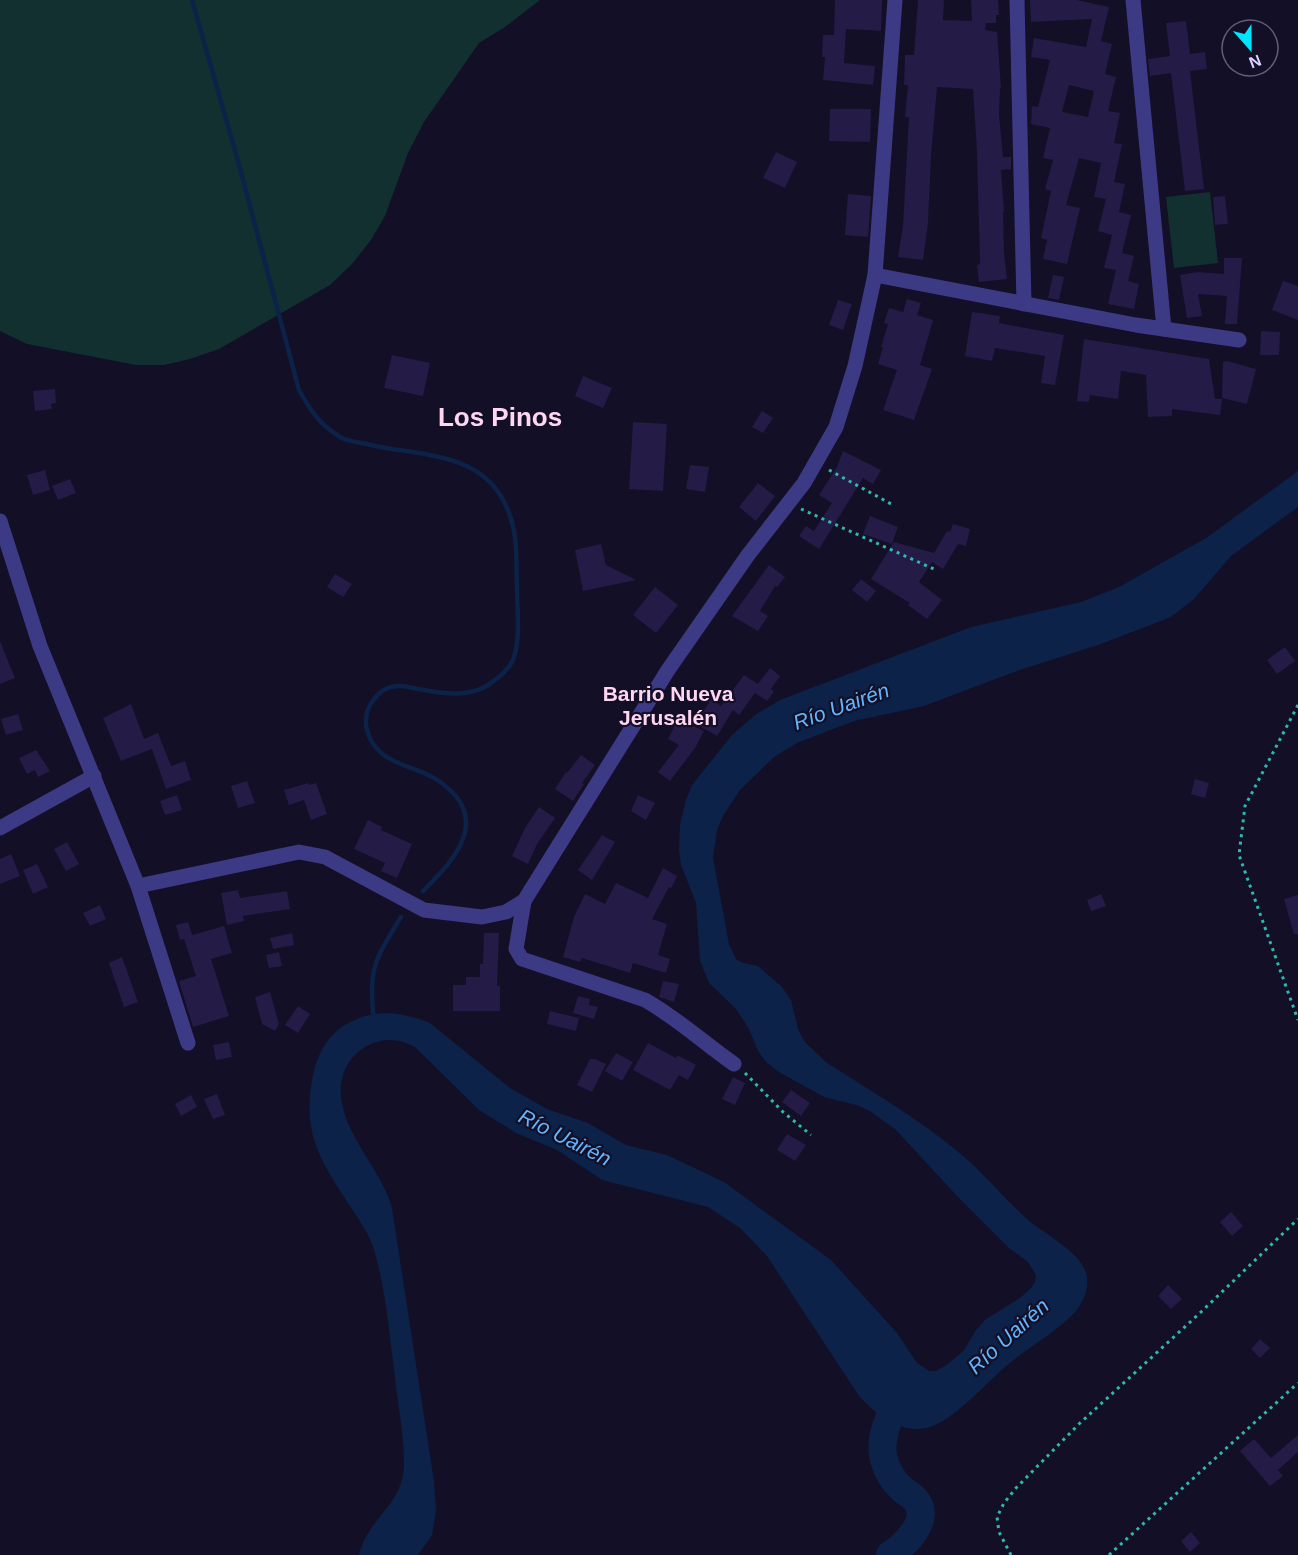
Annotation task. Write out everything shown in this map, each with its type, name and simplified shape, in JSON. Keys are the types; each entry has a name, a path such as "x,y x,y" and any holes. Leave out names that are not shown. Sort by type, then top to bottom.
{"street":[{"path":"734,1064 662,1010 645,1000 522,959 516,949 524,901 668,670 721,592 816,464 836,428 855,366 875,275 895,0"},
{"path":"1017,0 1024,304"},
{"path":"1133,0 1164,329"},
{"path":"875,275 1024,304 1239,340"},
{"path":"0,521 40,646 138,886 188,1043"},
{"path":"0,828 94,776"},
{"path":"138,886 299,852 325,857 424,910 482,917 506,912 524,901"}],"path":[{"path":"816,464 893,505"},
{"path":"788,503 936,570"},
{"path":"1298,705 1245,806 1239,855 1298,1020"},
{"path":"734,1064 757,1083 783,1112 811,1135"},
{"path":"1011,1555 999,1532 997,1517 1004,1503 1016,1488 1079,1424 1298,1219"},
{"path":"1109,1555 1298,1383"}],"green space":[{"path":"0,0 540,0 505,27 479,43 424,122 408,153 385,216 371,240 352,264 330,285 219,349 164,365 136,365 27,344 0,331"},
{"path":"1210,192 1218,263 1174,268 1166,197"}],"water":[{"name":"Río Uairén","path":"1298,471 1298,507 1231,556 1194,599 1171,617 924,706 854,721 797,743 774,757 739,791 717,830 713,858 729,944 736,959 758,966 782,987 791,1000 798,1029 804,1041 827,1063 946,1142 1027,1219 1077,1257 1086,1273 1087,1288 1082,1303 1076,1311 1011,1362 948,1418 926,1428 907,1428 898,1425 880,1415 859,1396 767,1256 740,1228 708,1207 602,1180 557,1150 516,1133 479,1110 415,1047 401,1041 375,1042 363,1048 346,1068 341,1096 349,1126 387,1193 392,1208 434,1481 436,1511 432,1535 418,1555 359,1555 370,1530 399,1488 404,1459 387,1313 374,1250 363,1226 323,1161 312,1131 310,1096 313,1075 327,1041 343,1026 375,1014 397,1014 430,1023 510,1088 547,1109 588,1123 626,1145 667,1155 724,1182 831,1260 897,1333 917,1363 929,1371 936,1371 948,1364 964,1350 986,1319 1020,1298 1031,1288 1036,1275 1028,1262 1009,1248 957,1196 896,1130 870,1111 824,1097 779,1072 767,1063 758,1051 749,1029 736,1009 709,983 700,961 696,903 681,865 679,850 680,824 686,800 692,785 732,735 755,715 780,700 971,627 1081,602 1119,587 1206,538"}],"building":[{"path":"835,0 882,0 881,31 846,29 844,63 875,66 873,85 823,80 825,57 822,57 823,35 834,35"},
{"path":"918,0 944,0 943,20 972,21 971,0 998,0 999,15 996,15 996,23 986,23 985,30 997,32 1001,88 999,115 1003,157 1011,157 1011,169 1001,170 1007,279 979,282 977,152 973,89 937,87 928,223 923,260 898,257 903,226 909,117 905,117 908,85 904,85 905,55 914,55"},
{"path":"1030,0 1077,0 1109,7 1101,41 1112,44 1105,74 1116,77 1108,111 1120,113 1114,143 1122,144 1114,182 1125,184 1119,212 1131,215 1122,253 1134,256 1128,281 1139,284 1134,309 1108,304 1116,270 1104,268 1112,235 1098,231 1106,199 1094,197 1101,163 1079,158 1066,205 1080,208 1067,264 1043,259 1047,240 1041,238 1051,191 1045,189 1053,160 1043,158 1050,128 1031,124 1032,106 1038,107 1050,60 1031,57 1034,38 1086,47 1092,19 1031,22","holes":["1069,85 1094,91 1088,117 1062,112"]},
{"path":"1186,21 1190,54 1205,52 1207,69 1190,71 1204,189 1185,191 1171,73 1150,76 1148,59 1170,56 1166,23"},
{"path":"830,109 871,109 870,142 829,141"},
{"path":"776,152 797,162 785,188 763,178"},
{"path":"848,194 871,196 868,237 845,235"},
{"path":"1225,196 1228,224 1215,225 1213,197"},
{"path":"1224,258 1242,258 1237,324 1225,324 1227,296 1198,294 1202,316 1187,318 1180,275 1197,272 1224,274"},
{"path":"1053,275 1064,277 1059,300 1048,298"},
{"path":"1283,281 1298,286 1298,320 1272,310"},
{"path":"907,299 921,303 917,315 933,320 920,365 932,369 914,420 883,410 897,370 878,364 888,324 884,323 889,308 903,312"},
{"path":"838,300 852,304 843,330 829,325"},
{"path":"972,312 1000,316 999,323 1064,335 1055,385 1041,383 1045,356 995,348 992,361 965,356"},
{"path":"1261,331 1280,332 1279,355 1260,355"},
{"path":"1084,339 1209,359 1215,399 1222,399 1220,415 1172,409 1172,416 1148,417 1146,375 1121,371 1118,399 1090,395 1089,402 1077,401"},
{"path":"392,355 430,363 423,396 384,388"},
{"path":"1227,361 1256,369 1247,404 1222,398 1223,362"},
{"path":"583,376 612,388 603,408 575,396"},
{"path":"55,389 56,403 51,404 52,409 35,411 33,391"},
{"path":"762,411 773,418 763,433 752,427"},
{"path":"633,422 667,424 663,491 629,489"},
{"path":"843,451 881,470 873,484 863,478 819,549 799,536 806,526 814,531 832,503 819,495 837,467"},
{"path":"690,465 709,467 705,492 686,489"},
{"path":"45,470 50,490 33,495 27,475"},
{"path":"70,479 76,493 58,500 52,486"},
{"path":"758,483 775,496 756,521 739,507"},
{"path":"870,516 898,527 892,544 863,534"},
{"path":"953,524 970,529 966,546 958,544 943,569 932,562 919,582 942,600 927,619 908,605 910,603 871,579 894,542 934,553 947,531 950,532"},
{"path":"601,544 606,565 636,580 583,591 575,550"},
{"path":"769,565 785,577 777,587 775,586 760,611 768,616 758,631 732,616"},
{"path":"335,574 352,584 343,597 327,587"},
{"path":"861,579 876,591 867,602 852,590"},
{"path":"655,587 678,605 656,633 633,615"},
{"path":"0,641 15,678 0,684"},
{"path":"1285,647 1295,661 1277,674 1267,660"},
{"path":"770,668 780,676 771,689 774,692 767,701 755,693 739,715 733,710 717,736 696,724 711,699 721,706 744,675 758,684"},
{"path":"131,704 144,739 158,733 171,766 185,761 191,780 166,789 152,749 121,761 103,718"},
{"path":"18,714 23,730 6,735 1,719"},
{"path":"678,719 704,731 695,748 670,781 658,772 679,745 668,739"},
{"path":"36,750 50,771 38,777 35,770 27,774 19,758"},
{"path":"581,755 595,765 573,801 555,789"},
{"path":"1195,779 1209,783 1205,798 1191,794"},
{"path":"247,781 255,803 238,808 231,786"},
{"path":"308,783 309,785 316,783 327,814 311,820 304,800 289,805 284,790"},
{"path":"177,795 182,810 165,815 160,801"},
{"path":"638,795 655,803 646,820 631,811"},
{"path":"539,807 555,818 537,844 528,864 512,856 525,828"},
{"path":"368,820 382,827 381,830 412,844 397,878 381,871 385,863 354,849"},
{"path":"602,835 615,842 592,880 578,870"},
{"path":"67,842 79,864 66,871 54,849"},
{"path":"11,854 20,876 0,884 0,859"},
{"path":"37,864 48,887 33,894 23,870"},
{"path":"663,868 677,876 652,919 667,924 658,955 670,959 666,973 633,963 630,973 582,958 580,962 563,957 574,917 585,894 605,904 616,883 648,898"},
{"path":"238,890 240,898 287,891 290,909 243,916 244,921 227,925 221,893"},
{"path":"1101,894 1106,906 1091,911 1087,900"},
{"path":"1298,895 1298,934 1294,934 1284,899"},
{"path":"100,905 106,919 90,926 83,913"},
{"path":"188,922 192,935 224,926 232,953 211,959 229,1016 193,1027 179,981 196,976 184,939 180,940 176,925"},
{"path":"292,933 294,945 273,949 270,938"},
{"path":"484,933 499,933 497,986 500,986 500,1011 453,1011 453,985 466,985 466,977 480,977 480,964 483,964"},
{"path":"279,952 282,966 269,968 266,955"},
{"path":"122,957 138,1002 124,1007 109,963"},
{"path":"663,981 679,984 674,1002 659,997"},
{"path":"270,992 279,1024 275,1031 262,1024 255,997"},
{"path":"578,996 590,999 589,1005 598,1007 594,1019 573,1013"},
{"path":"298,1006 310,1014 298,1033 285,1025"},
{"path":"550,1011 579,1018 576,1031 547,1024"},
{"path":"229,1042 232,1057 216,1060 213,1045"},
{"path":"648,1043 676,1058 677,1055 696,1065 688,1080 679,1075 670,1090 633,1070"},
{"path":"616,1053 633,1062 622,1081 605,1071"},
{"path":"590,1059 606,1064 592,1092 577,1085"},
{"path":"733,1077 745,1083 735,1105 722,1099"},
{"path":"791,1090 810,1103 801,1116 782,1102"},
{"path":"217,1094 225,1115 213,1119 204,1099"},
{"path":"191,1095 197,1107 181,1116 175,1104"},
{"path":"787,1134 806,1145 795,1161 777,1150"},
{"path":"1231,1212 1243,1226 1232,1236 1220,1222"},
{"path":"1168,1285 1182,1299 1171,1309 1158,1296"},
{"path":"1260,1339 1270,1348 1260,1358 1251,1349"},
{"path":"1298,1435 1298,1452 1278,1470 1283,1476 1270,1486 1240,1451 1254,1439 1271,1458"},
{"path":"1191,1532 1200,1543 1190,1552 1181,1541"}],"waterway":[{"path":"192,0 299,390 307,404 321,422 343,439 433,456 471,468 487,479 500,495 513,524 518,633 513,660 507,669 486,686 468,693 428,691 404,686 392,687 373,700 367,714 367,730 378,750 395,762 425,773 440,782 455,795 463,808 466,821 459,847 452,859 423,891"},
{"path":"374,1021 372,989 375,966 401,917"},
{"path":"890,1555 915,1531 921,1515 920,1507 915,1499 898,1485 891,1475 882,1451 888,1422 904,1386"}],"district":[{"name":"Los Pinos","path":"500,417"},
{"name":"Barrio Nueva Jerusalén","path":"668,705"}]}
